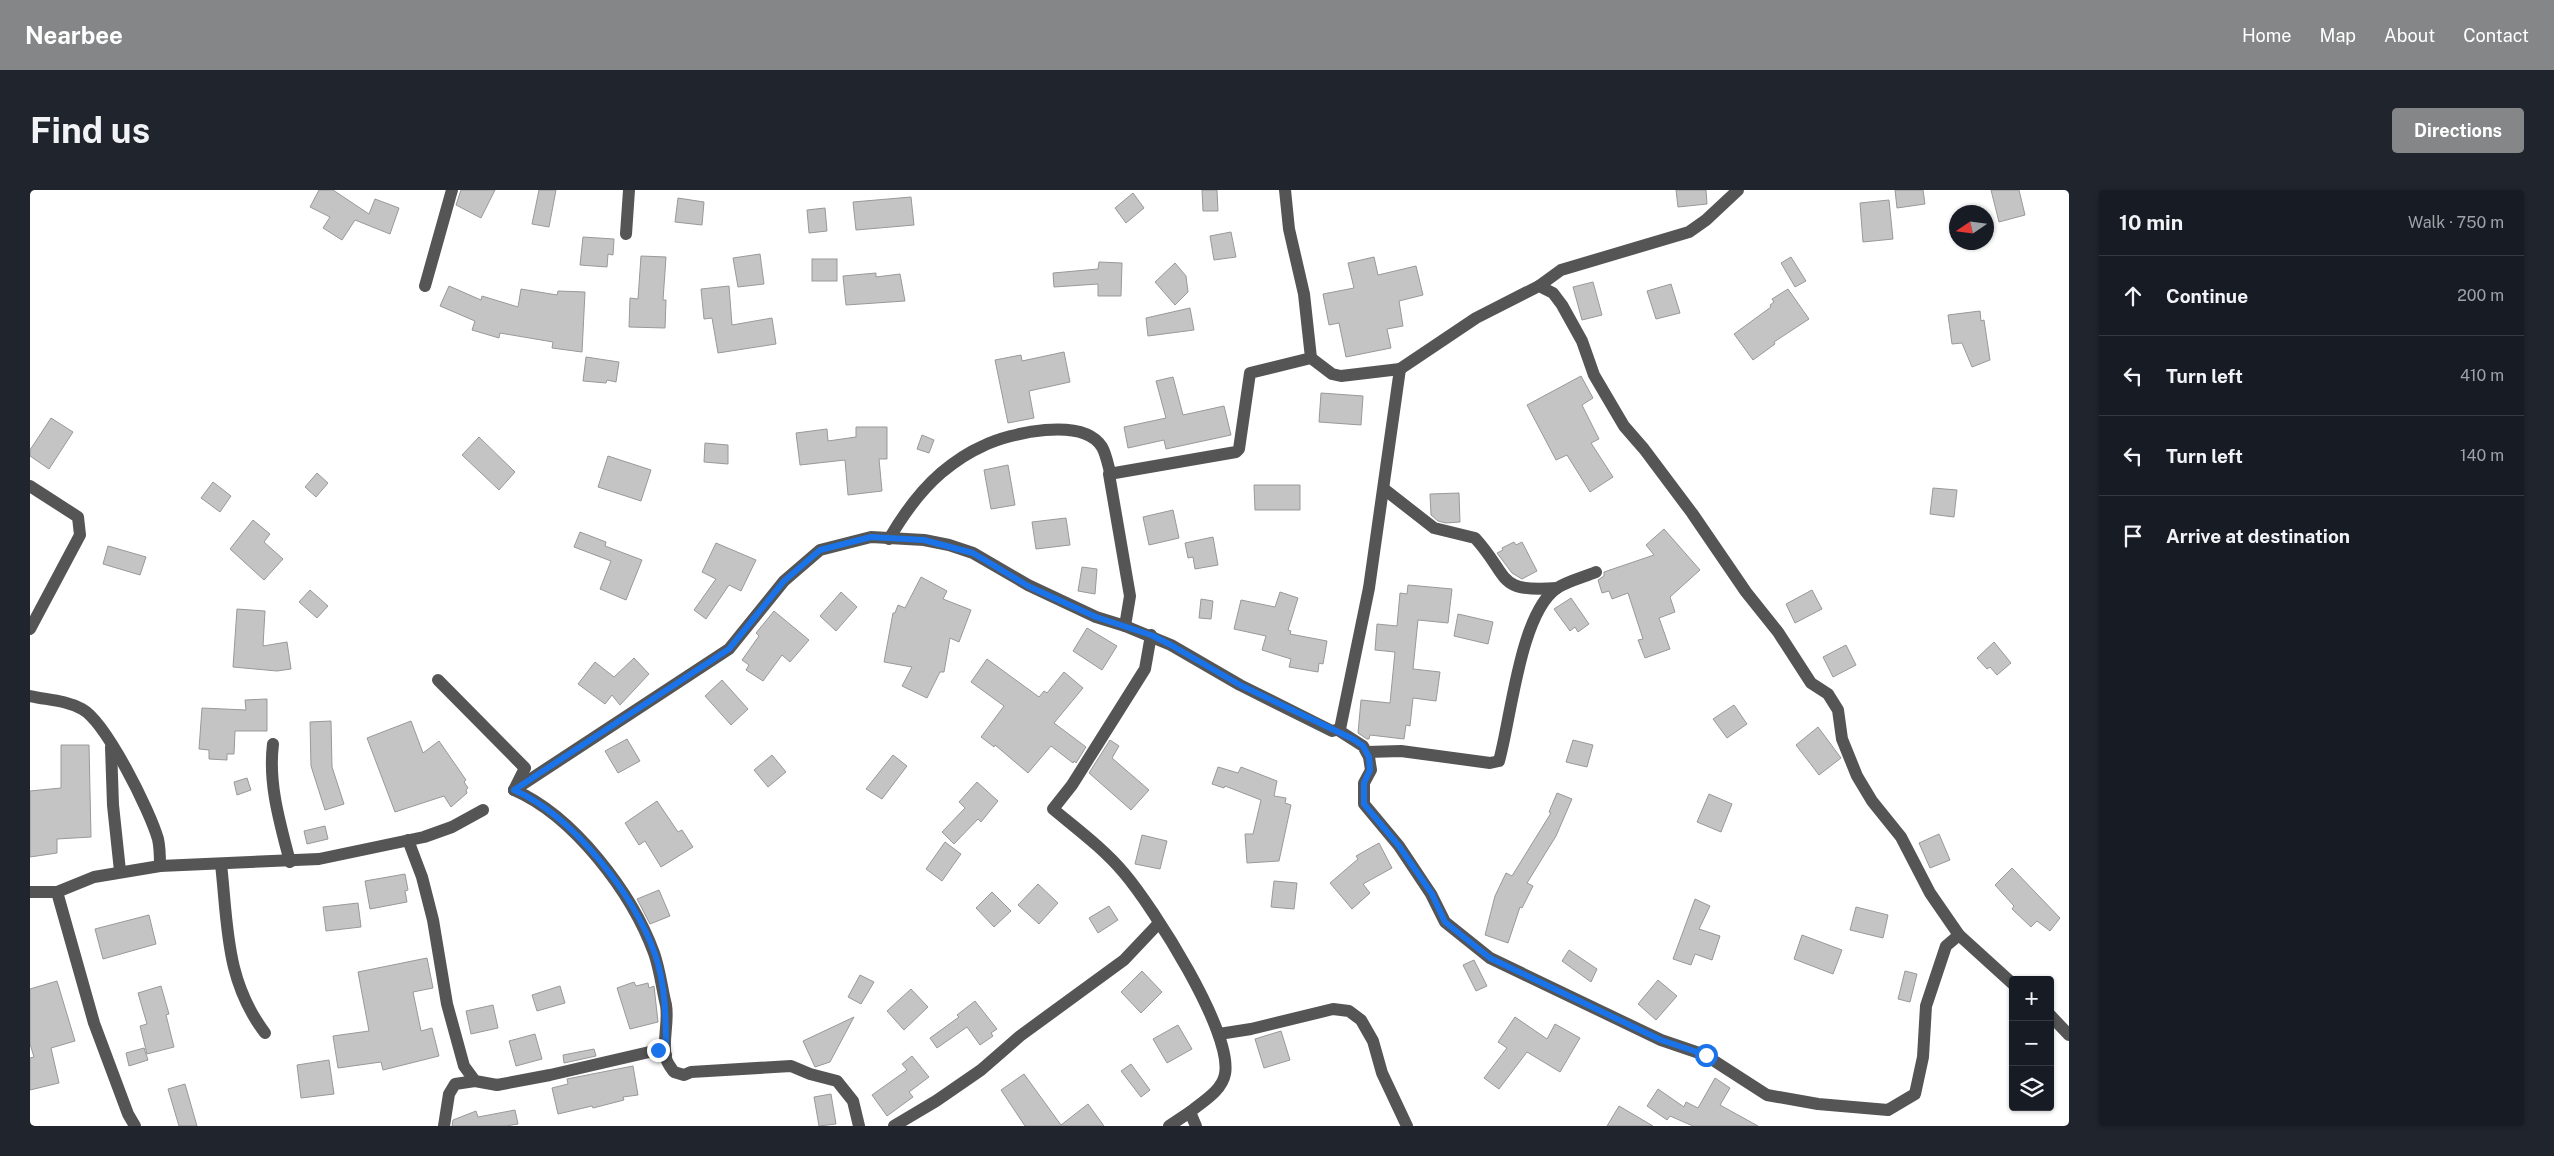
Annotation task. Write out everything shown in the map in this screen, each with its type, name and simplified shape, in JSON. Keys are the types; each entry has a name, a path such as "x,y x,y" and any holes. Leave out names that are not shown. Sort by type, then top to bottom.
{"street":[{"path":"425,286 452,190"},
{"path":"626,234 629,190"},
{"path":"1285,190 1289,228 1304,294 1311,358 1332,374 1341,376 1400,369 1476,318 1539,286 1561,270 1689,232 1706,220 1738,190"},
{"path":"1539,286 1553,293 1562,305 1582,341 1594,375 1624,426 1644,449 1692,513 1746,592 1778,632 1811,683 1828,694 1838,710 1842,739 1857,776 1872,801 1900,837 1930,893 1959,935 2009,980"},
{"path":"1110,472 1226,456 1236,452 1239,448 1250,373 1311,358"},
{"path":"1338,730 1350,687 1369,588 1400,369"},
{"path":"889,539 917,499 942,472 983,446 1040,429 1069,430 1084,434 1101,446 1110,472 1109,476 1130,596 1125,626"},
{"path":"30,486 78,517 80,535 30,629"},
{"path":"1384,488 1434,528 1475,538 1508,583 1520,589 1556,588 1596,572"},
{"path":"514,790 729,649 784,581 820,550 871,537 924,540 973,553 1028,586 1096,617 1151,635 1240,685 1332,731 1338,730 1363,746 1367,752 1370,770 1364,783 1364,804 1399,846 1432,894 1445,922 1490,958 1661,1040 1706,1055 1767,1095 1818,1104 1888,1110 1914,1094 1923,1056 1926,1006 1946,946 1959,935"},
{"path":"1367,752 1401,751 1490,763 1499,761 1526,642 1541,608 1556,588"},
{"path":"1151,635 1145,669 1072,785 1053,809 1124,872 1159,922 1191,975 1219,1034 1226,1073 1221,1086 1190,1112 1169,1126"},
{"path":"438,680 525,768 514,790"},
{"path":"30,696 65,701 84,710 111,744 150,818 158,841 160,866"},
{"path":"111,744 113,805 120,871"},
{"path":"273,744 270,765 275,800 290,862"},
{"path":"514,790 528,796 564,823 580,838 615,882 637,917 655,954 666,1009 666,1055 674,1072 684,1075 691,1072 791,1066 810,1074 837,1081 853,1101 859,1126"},
{"path":"30,892 57,892 94,877 120,871 160,866 290,862 319,859 408,840 452,827 483,810"},
{"path":"408,840 422,877 433,920 447,1004 464,1066 475,1081"},
{"path":"221,864 228,946 244,1000 265,1033"},
{"path":"57,892 94,1023 128,1114 135,1126"},
{"path":"894,1126 936,1101 980,1070 1020,1036 1124,960 1159,922"},
{"path":"1219,1034 1251,1029 1333,1009 1349,1011 1361,1020 1373,1041 1382,1073 1408,1126"},
{"path":"2054,1020 2069,1035"},
{"path":"444,1126 449,1094 455,1084 475,1081 497,1084 550,1075 658,1050 666,1055"},
{"path":"1190,1112 1196,1126"}],"building":[{"path":"319,190 333,190 369,214 375,199 399,208 390,234 355,220 342,240 323,228 330,217 310,207"},
{"path":"461,190 495,190 481,218 456,205"},
{"path":"539,190 556,190 549,227 532,224"},
{"path":"1202,190 1217,190 1218,211 1203,211"},
{"path":"1676,190 1706,190 1707,204 1678,207"},
{"path":"1895,190 1923,190 1925,204 1897,208"},
{"path":"1991,190 2019,190 2025,215 1999,222"},
{"path":"1133,193 1144,208 1126,223 1115,208"},
{"path":"911,197 914,225 856,230 853,202"},
{"path":"678,198 704,202 702,225 675,222"},
{"path":"1889,200 1893,239 1863,242 1860,203"},
{"path":"825,208 827,231 809,233 807,210"},
{"path":"1231,232 1236,257 1214,260 1210,236"},
{"path":"583,237 614,239 613,255 608,254 607,267 580,265"},
{"path":"760,254 764,284 738,287 733,258"},
{"path":"641,256 666,257 663,300 666,300 665,328 629,327 630,298 638,299"},
{"path":"1374,257 1378,275 1416,266 1423,295 1399,301 1403,326 1387,329 1391,348 1346,357 1339,323 1329,325 1323,294 1354,288 1348,263"},
{"path":"1791,257 1806,281 1795,287 1781,263"},
{"path":"812,259 837,259 837,281 812,281"},
{"path":"1099,262 1122,263 1121,296 1098,296 1098,284 1054,287 1053,273 1098,269"},
{"path":"1175,263 1186,276 1188,292 1175,305 1155,282"},
{"path":"876,273 876,277 900,274 905,301 846,305 843,276"},
{"path":"1593,282 1602,315 1582,320 1573,287"},
{"path":"1671,284 1680,313 1656,319 1647,291"},
{"path":"449,286 481,300 482,296 518,307 521,289 557,295 558,291 585,292 582,352 552,348 553,342 500,333 499,338 472,330 475,321 440,306"},
{"path":"729,286 732,325 772,318 776,344 718,353 712,318 704,319 701,289"},
{"path":"1788,289 1809,319 1774,342 1775,344 1753,360 1734,334 1771,307 1770,305 1774,302 1772,299"},
{"path":"1190,308 1194,330 1148,336 1146,318"},
{"path":"1980,311 1981,321 1984,320 1990,360 1972,367 1962,343 1952,344 1948,315"},
{"path":"1064,352 1070,382 1029,391 1034,418 1008,423 995,360 1021,355 1022,361"},
{"path":"586,357 619,362 616,382 607,380 606,383 583,381"},
{"path":"1581,376 1593,398 1582,405 1599,439 1591,443 1613,477 1590,492 1567,455 1556,460 1527,405"},
{"path":"1173,377 1183,415 1224,406 1231,435 1166,449 1164,440 1128,448 1124,427 1166,418 1156,381"},
{"path":"1321,393 1363,396 1361,425 1319,422"},
{"path":"51,418 73,432 49,469 30,456 30,450"},
{"path":"856,427 887,427 887,459 879,459 882,491 848,495 845,460 800,465 796,433 827,429 828,441 856,437"},
{"path":"922,435 934,440 929,453 917,449"},
{"path":"479,437 515,472 499,490 462,455"},
{"path":"705,443 728,445 728,464 704,462"},
{"path":"608,456 651,470 641,501 598,487"},
{"path":"1008,465 1015,505 991,509 984,470"},
{"path":"317,473 328,483 316,497 305,487"},
{"path":"213,482 231,496 220,512 201,498"},
{"path":"1254,485 1300,485 1300,510 1255,510"},
{"path":"1933,488 1957,490 1954,517 1930,514"},
{"path":"1459,493 1460,522 1446,523 1438,521 1431,515 1430,494"},
{"path":"1173,510 1179,538 1149,545 1143,517"},
{"path":"1066,518 1070,545 1036,549 1032,522"},
{"path":"253,520 270,534 264,542 283,559 264,580 230,549"},
{"path":"1664,529 1700,570 1670,597 1675,612 1659,618 1670,649 1645,658 1638,640 1643,639 1628,593 1612,599 1609,591 1602,593 1598,580 1604,576 1604,572 1654,555 1646,545"},
{"path":"580,532 606,542 605,546 642,560 626,600 600,589 611,561 574,547"},
{"path":"1213,537 1218,565 1195,569 1193,557 1188,558 1185,543"},
{"path":"1514,542 1516,545 1522,542 1537,571 1522,579 1512,573 1497,553"},
{"path":"716,543 756,560 741,591 729,585 706,619 694,610 716,579 702,572"},
{"path":"108,546 146,557 140,575 103,564"},
{"path":"1082,567 1097,569 1095,594 1078,591"},
{"path":"921,577 947,591 943,599 971,610 959,642 950,638 944,672 940,672 927,698 902,686 912,667 884,662 893,613 895,613 898,605 905,608"},
{"path":"1408,585 1452,589 1448,623 1418,620 1413,669 1440,672 1436,701 1413,698 1410,726 1406,725 1404,739 1370,735 1369,739 1367,739 1358,733 1361,700 1390,703 1395,652 1375,650 1377,624 1397,626 1400,593 1407,594"},
{"path":"310,590 328,606 317,618 299,602"},
{"path":"1812,590 1822,609 1795,623 1786,604"},
{"path":"841,592 857,607 836,631 820,616"},
{"path":"1280,592 1298,598 1288,630 1291,631 1290,634 1327,641 1323,664 1319,663 1318,672 1289,667 1291,659 1262,650 1266,636 1234,629 1241,600 1275,607"},
{"path":"1571,598 1589,624 1578,632 1575,627 1570,631 1554,609"},
{"path":"1201,599 1213,601 1211,619 1199,618"},
{"path":"237,609 265,611 263,646 287,642 291,669 277,671 233,667"},
{"path":"774,611 809,640 790,662 782,655 763,681 746,670 749,665 742,660 759,636 756,633"},
{"path":"1458,614 1493,622 1488,644 1454,636"},
{"path":"1087,628 1117,646 1102,670 1073,651"},
{"path":"1994,642 2011,663 1997,675 1990,667 1987,669 1977,658"},
{"path":"1846,645 1856,665 1833,677 1823,657"},
{"path":"634,658 649,674 620,705 612,695 605,704 578,684 595,662 614,677"},
{"path":"987,659 1039,697 1044,691 1047,693 1064,672 1083,688 1054,723 1086,747 1076,763 1074,761 1073,763 1051,746 1028,773 995,745 994,747 981,737 1004,706 971,682"},
{"path":"722,680 748,709 731,725 705,696"},
{"path":"267,699 267,731 235,731 234,754 227,754 227,760 209,759 209,750 199,749 202,708 246,710 245,700"},
{"path":"1734,705 1747,724 1727,738 1713,719"},
{"path":"331,721 332,767 344,804 325,810 311,766 310,722"},
{"path":"411,721 423,753 439,741 466,780 464,782 468,788 466,790 467,793 451,807 444,796 395,812 367,738"},
{"path":"1818,727 1841,758 1819,775 1796,745"},
{"path":"627,739 640,761 618,773 605,751"},
{"path":"1110,740 1119,746 1112,758 1149,790 1131,810 1089,773"},
{"path":"1573,740 1593,745 1587,767 1566,762"},
{"path":"61,745 89,745 91,837 57,839 57,853 30,857 30,791 61,788"},
{"path":"772,755 786,772 768,787 754,770"},
{"path":"893,755 907,766 882,799 866,789"},
{"path":"1218,767 1238,773 1241,767 1277,781 1274,796 1286,798 1285,803 1291,805 1279,861 1247,863 1245,834 1253,834 1261,800 1225,786 1224,788 1212,784"},
{"path":"247,778 251,790 237,795 234,782"},
{"path":"977,782 998,801 981,822 978,819 954,844 942,832 965,808 959,802"},
{"path":"1557,793 1572,799 1556,836 1527,883 1533,886 1522,908 1520,907 1508,943 1485,935 1495,896 1506,873 1512,876 1551,813 1549,812"},
{"path":"1709,794 1732,804 1721,832 1697,822"},
{"path":"657,801 678,832 682,830 693,847 661,867 645,841 639,845 625,823"},
{"path":"325,826 328,839 307,844 304,831"},
{"path":"1939,834 1950,860 1930,868 1919,843"},
{"path":"1142,835 1167,841 1160,869 1135,864"},
{"path":"945,842 961,854 942,881 926,869"},
{"path":"1379,843 1392,868 1363,884 1370,893 1352,909 1330,883 1358,859 1356,856"},
{"path":"2012,868 2060,918 2050,931 2037,921 2031,927 2012,909 2014,906 1995,885"},
{"path":"405,874 408,890 405,891 407,902 370,909 365,881"},
{"path":"1274,881 1297,883 1294,909 1271,907"},
{"path":"1038,884 1058,903 1039,924 1018,905"},
{"path":"659,890 670,916 650,924 637,899"},
{"path":"992,892 1011,911 994,927 976,908"},
{"path":"1695,899 1710,906 1699,929 1720,936 1712,960 1695,954 1691,965 1673,959"},
{"path":"358,903 361,927 326,931 323,907"},
{"path":"1109,906 1118,920 1098,933 1089,918"},
{"path":"1856,907 1888,915 1883,938 1850,930"},
{"path":"149,915 156,944 103,959 95,929"},
{"path":"1802,935 1842,950 1833,974 1794,959"},
{"path":"1569,950 1597,969 1591,982 1562,961"},
{"path":"427,958 433,988 413,992 421,1031 432,1028 439,1056 383,1070 381,1062 338,1068 333,1036 369,1031 358,972"},
{"path":"1474,960 1487,986 1476,991 1463,965"},
{"path":"1142,971 1162,992 1141,1013 1121,992"},
{"path":"1905,971 1917,974 1910,1002 1898,999"},
{"path":"860,975 874,982 861,1004 848,997"},
{"path":"1658,980 1677,996 1656,1020 1638,1004"},
{"path":"57,981 75,1041 51,1048 59,1083 30,1090 30,1058 34,1057 30,1044 30,989"},
{"path":"634,982 636,986 648,983 649,988 654,986 658,1022 630,1029 617,988"},
{"path":"161,986 169,1014 166,1015 174,1047 147,1054 140,1026 147,1024 138,993"},
{"path":"560,986 565,1003 537,1011 532,995"},
{"path":"911,989 928,1007 904,1030 887,1011"},
{"path":"975,1001 997,1029 991,1033 993,1036 980,1045 967,1027 937,1048 930,1038 959,1017 957,1015"},
{"path":"493,1005 498,1028 471,1034 466,1011"},
{"path":"854,1017 830,1062 815,1067 803,1041"},
{"path":"1515,1017 1547,1039 1555,1024 1580,1038 1560,1072 1527,1052 1499,1089 1484,1078 1507,1048 1498,1042"},
{"path":"1178,1025 1192,1049 1167,1063 1153,1039"},
{"path":"1281,1031 1290,1060 1264,1068 1255,1039"},
{"path":"535,1034 542,1059 516,1066 509,1041"},
{"path":"144,1048 148,1060 129,1066 126,1053"},
{"path":"594,1049 596,1056 564,1063 563,1055"},
{"path":"912,1056 929,1077 909,1092 913,1097 887,1116 872,1095 907,1070 902,1064"},
{"path":"329,1060 334,1094 301,1098 297,1065"},
{"path":"1131,1064 1150,1090 1141,1097 1121,1071"},
{"path":"633,1066 638,1095 623,1097 624,1100 593,1108 592,1106 558,1114 552,1088 568,1084 567,1079"},
{"path":"1024,1074 1061,1125 1088,1104 1104,1126 1025,1126 1001,1090"},
{"path":"1715,1078 1730,1088 1720,1105 1758,1126 1693,1126 1670,1116 1667,1120 1647,1106 1658,1089 1684,1107 1686,1102 1698,1108"},
{"path":"185,1084 197,1126 179,1126 168,1089"},
{"path":"831,1094 836,1124 819,1126 814,1097"},
{"path":"1619,1106 1653,1126 1607,1126"},
{"path":"515,1110 518,1124 506,1126 452,1126 453,1120 476,1111 478,1117"}],"route":[{"path":"658,1050 666,1055 666,1009 655,954 637,917 615,882 580,838 564,823 528,796 514,790 577,750 658,694 705,667 729,649 784,581 820,550 875,537 924,540 949,545 973,553 1028,586 1096,617 1110,620 1151,635 1240,685 1332,731 1338,730 1353,739 1363,746 1369,757 1370,770 1364,783 1364,804 1399,846 1432,894 1445,922 1490,958 1661,1040 1706,1055"}]}
